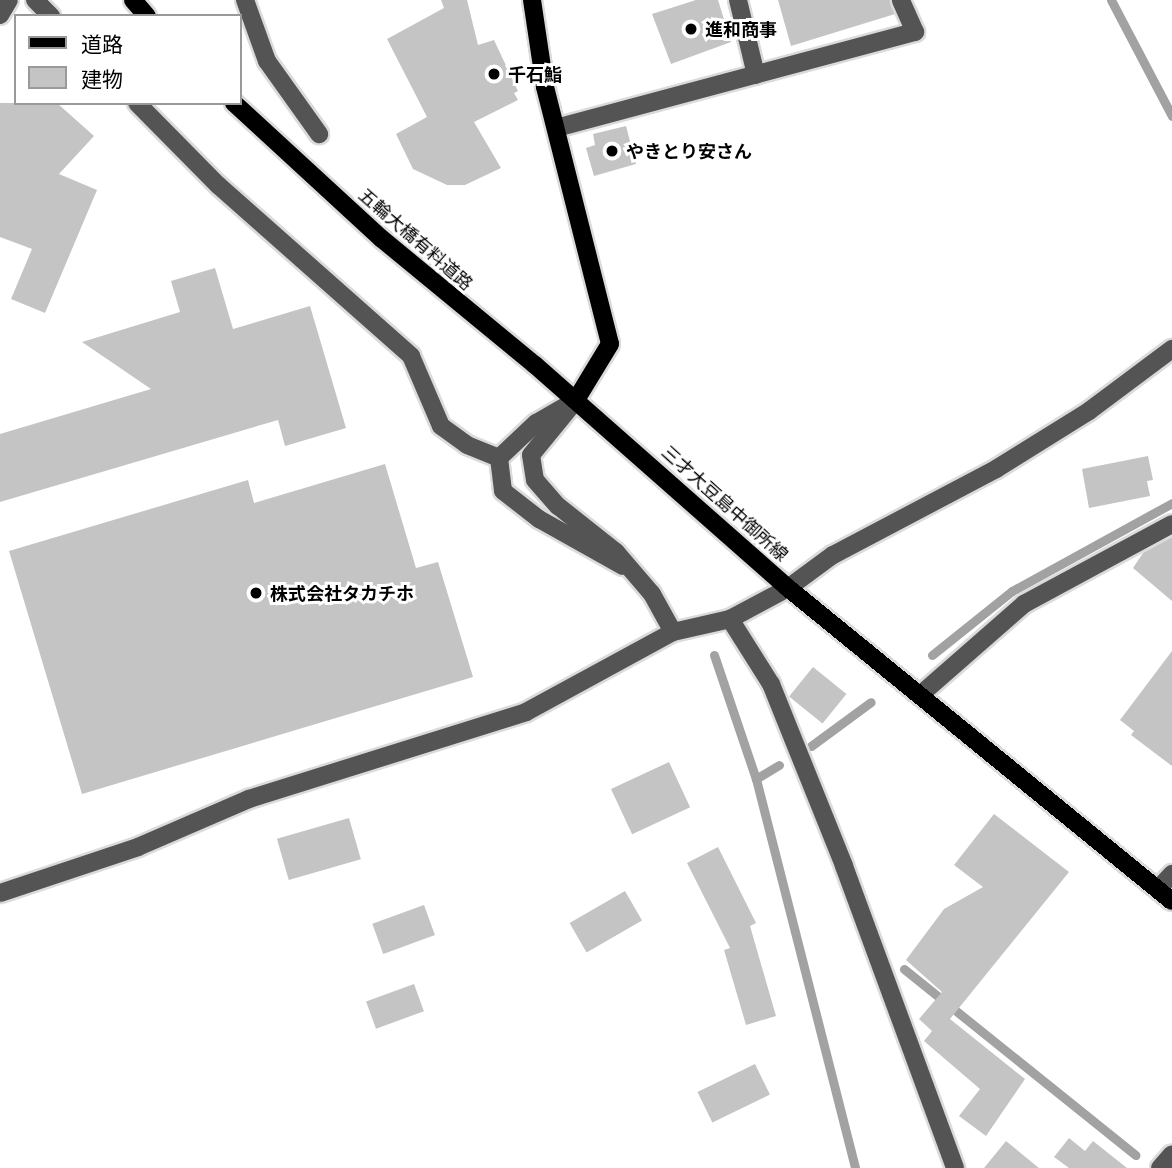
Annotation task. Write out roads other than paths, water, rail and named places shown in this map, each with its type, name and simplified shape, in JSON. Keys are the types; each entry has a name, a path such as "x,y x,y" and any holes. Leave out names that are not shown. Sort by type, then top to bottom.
{"main road":[{"path":"133,0 145,14"},
{"path":"532,0 556,128 610,344 576,400"},
{"name":"五輪大橋有料道路","path":"236,105 382,239 576,400"},
{"name":"三才大豆島中御所線","path":"576,400 788,588 1165,895"}],"street":[{"path":"0,15 9,0"},
{"path":"36,0 49,14"},
{"path":"245,0 267,61 319,134"},
{"path":"737,0 756,75"},
{"path":"556,128 915,32 901,0"},
{"path":"140,105 218,185 411,356 441,426 467,445 499,458"},
{"path":"0,892 138,847 249,799 526,712 673,632 730,619 788,588 833,555 996,469 1066,425 1172,349"},
{"path":"499,458 536,423 576,400"},
{"path":"576,400 536,445 531,469 543,492 632,570 673,632"},
{"path":"499,458 503,491 512,501 632,570"},
{"path":"920,695 1024,604 1172,524"},
{"path":"730,619 771,684 844,866 955,1168"},
{"path":"1165,895 1172,874"},
{"path":"1160,1168 1172,1154"}],"waterway":[{"path":"1111,0 1172,116"},
{"path":"932,655 1012,591 1172,503"},
{"path":"714,655 756,779"},
{"path":"811,746 871,702"},
{"path":"779,765 756,779 855,1168"},
{"path":"904,969 1135,1155"}],"place":[{"name":"進和商事","path":"691,29"},
{"name":"千石鮨","path":"494,74"},
{"name":"やきとり安さん","path":"612,151"},
{"name":"株式会社タカチホ","path":"256,593"}]}
